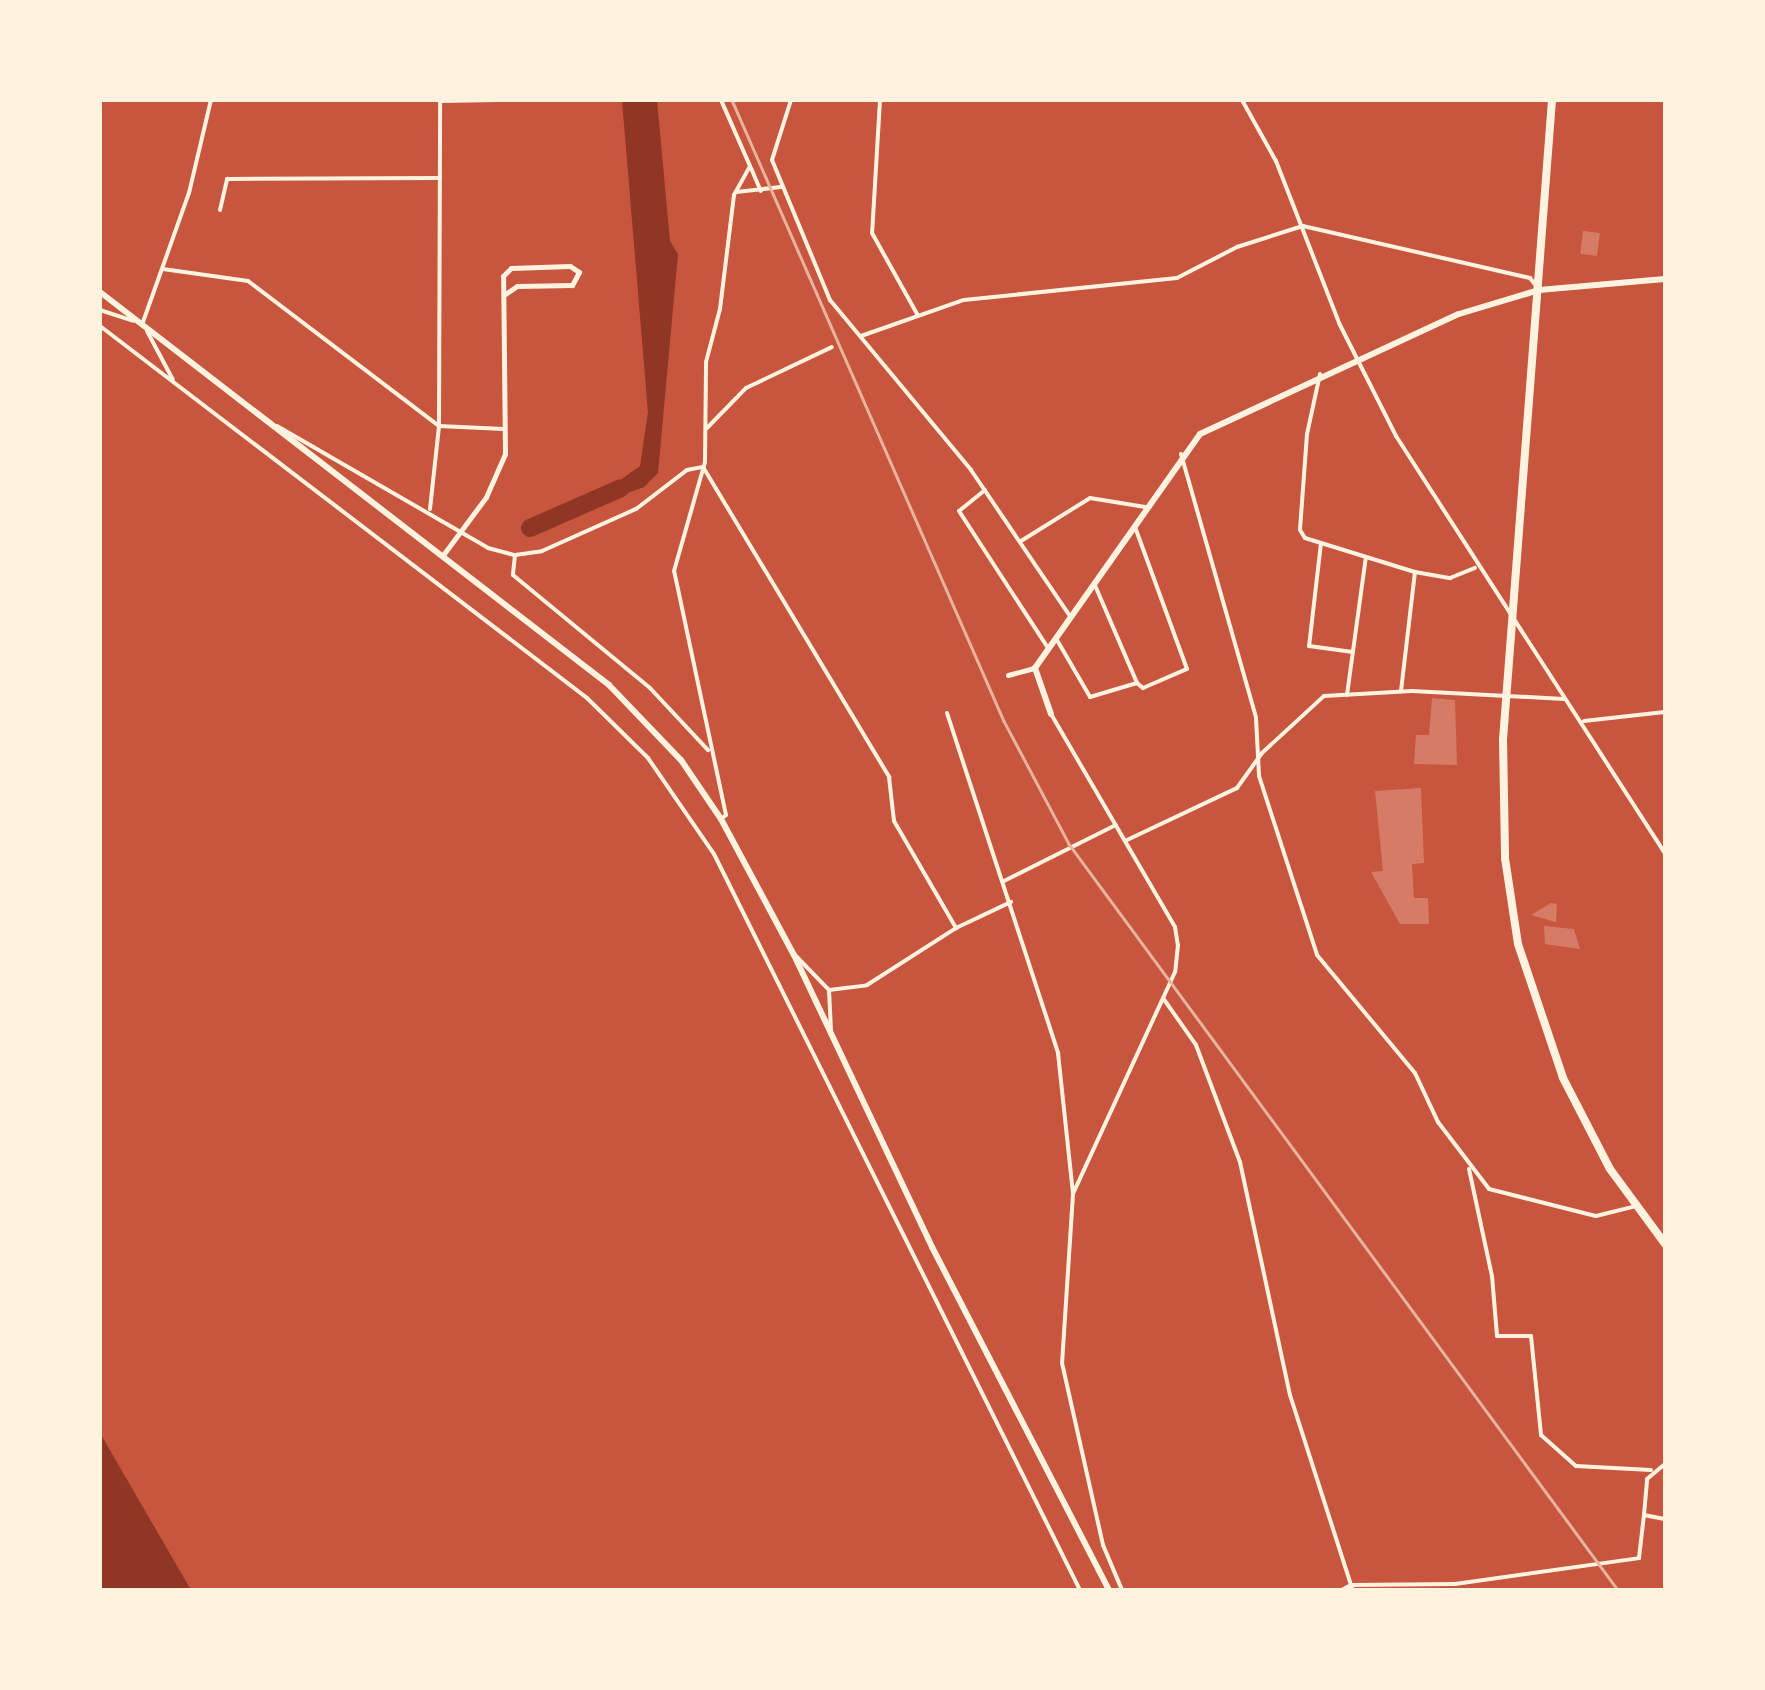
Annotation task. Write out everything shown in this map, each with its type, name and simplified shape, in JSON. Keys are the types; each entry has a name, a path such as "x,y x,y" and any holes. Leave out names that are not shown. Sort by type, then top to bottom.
{"highway":[{"path":"1552,100 1506,697 1502,814 1518,944 1563,1078 1636,1206 1665,1244"}],"main road":[{"path":"1051,714 1035,668 1181,454 1200,434 1431,324 1539,290 1662,281"},
{"path":"100,292 638,710 721,819 794,954 1109,1590"}],"street":[{"path":"142,322 163,269 211,100"},
{"path":"430,509 439,426 440,100 498,100"},
{"path":"722,100 761,191"},
{"path":"791,100 772,160 830,300 985,490 1070,616"},
{"path":"880,100 872,233 916,314"},
{"path":"1242,100 1304,226 1355,357 1477,567 1584,721 1665,853"},
{"path":"721,819 726,814 674,570 702,467 707,428 706,362 736,192 750,166"},
{"path":"220,210 228,179 440,178"},
{"path":"736,192 780,187"},
{"path":"861,336 964,300 1177,278 1237,248 1304,226 1530,278 1539,290"},
{"path":"443,556 502,467 507,429 503,276 511,268 572,266 580,275 572,286 516,286 505,294"},
{"path":"163,269 248,280 439,426 507,429"},
{"path":"100,310 142,322 175,384"},
{"path":"100,326 586,698 675,793 722,868 1080,1590"},
{"path":"707,428 746,388 832,347"},
{"path":"1320,374 1307,434 1300,530 1321,543 1415,572 1450,578 1477,567"},
{"path":"272,428 284,426 430,509 488,548 515,555 542,551 636,509 688,470 702,467"},
{"path":"1181,454 1262,753 1259,776 1317,955 1415,1073 1469,1169 1489,1188 1596,1216 1636,1206"},
{"path":"702,467 889,777 894,820 956,928"},
{"path":"985,490 959,511 1048,648"},
{"path":"1021,541 1090,498 1145,507"},
{"path":"1094,582 1136,683 1143,688 1187,669 1134,523"},
{"path":"1321,543 1309,646 1353,652"},
{"path":"515,555 513,575 650,688 711,754"},
{"path":"1348,694 1366,557"},
{"path":"1401,691 1415,572"},
{"path":"1056,637 1090,697 1136,683"},
{"path":"1008,675 1035,668"},
{"path":"1126,840 1238,788 1262,753 1324,696 1401,691 1566,698"},
{"path":"1584,721 1665,712"},
{"path":"947,713 1058,1053 1073,1194 1062,1363 1103,1545 1122,1590"},
{"path":"1051,714 1175,928 1177,965 1073,1194"},
{"path":"1004,880 1117,825"},
{"path":"830,990 874,983 956,928 1011,902"},
{"path":"794,954 802,956 830,990 831,1035"},
{"path":"1163,997 1196,1044 1240,1162 1290,1395 1352,1587"},
{"path":"1469,1169 1475,1218 1492,1276 1497,1336 1530,1336 1541,1435 1576,1466 1651,1470 1665,1464"},
{"path":"1342,1590 1455,1584 1639,1558 1651,1470"},
{"path":"1644,1515 1665,1519"}],"shaded area":[{"path":"622,100 657,100 670,241 678,254 658,473 644,487 601,503 598,496 640,466 648,412"},
{"path":"100,1433 191,1590 100,1590"}],"building":[{"path":"1583,231 1600,233 1597,256 1580,254"},
{"path":"1432,698 1455,700 1457,765 1414,764 1416,735 1429,735"},
{"path":"1421,788 1424,863 1412,864 1414,898 1428,898 1429,924 1400,924 1371,872 1383,871 1375,791"},
{"path":"1551,903 1557,904 1556,922 1531,915"},
{"path":"1544,926 1574,929 1580,949 1545,944"}],"waterway":[{"path":"530,528 621,488"}],"railway":[{"path":"732,100 1004,721 1069,844 1618,1590"}]}
